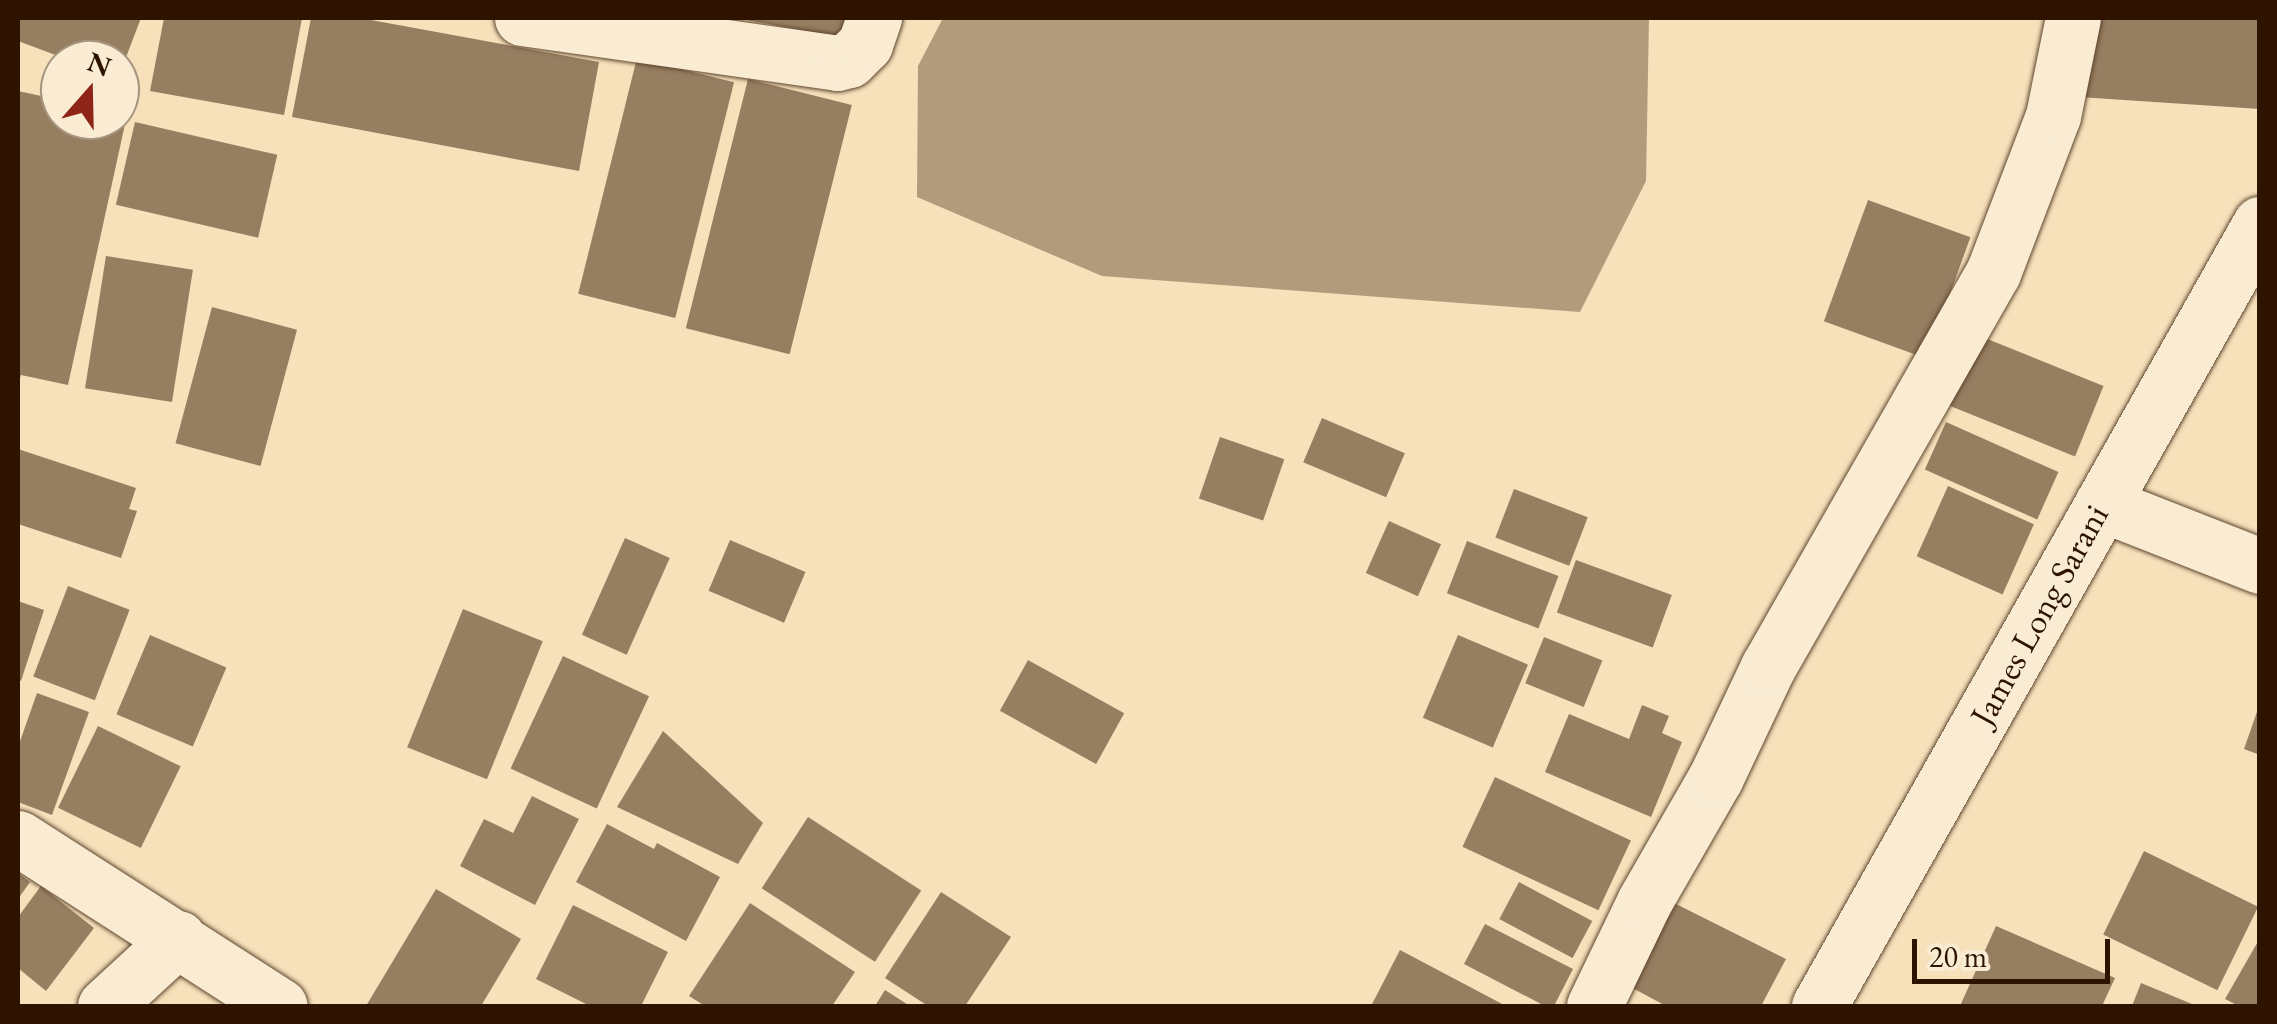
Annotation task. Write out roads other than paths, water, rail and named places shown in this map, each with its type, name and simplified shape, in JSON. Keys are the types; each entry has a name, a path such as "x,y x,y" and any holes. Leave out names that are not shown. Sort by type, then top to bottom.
{"street":[{"path":"522,18 837,63 849,60 865,44 874,18"},
{"path":"1594,1006 1644,902 1716,778 1786,636 1993,273 2053,116 2072,18"},
{"name":"James Long Sarani","path":"1819,1006 2260,224"},
{"path":"2102,504 2260,566"},
{"path":"18,838 280,1006"},
{"path":"104,1006 179,938"}]}
